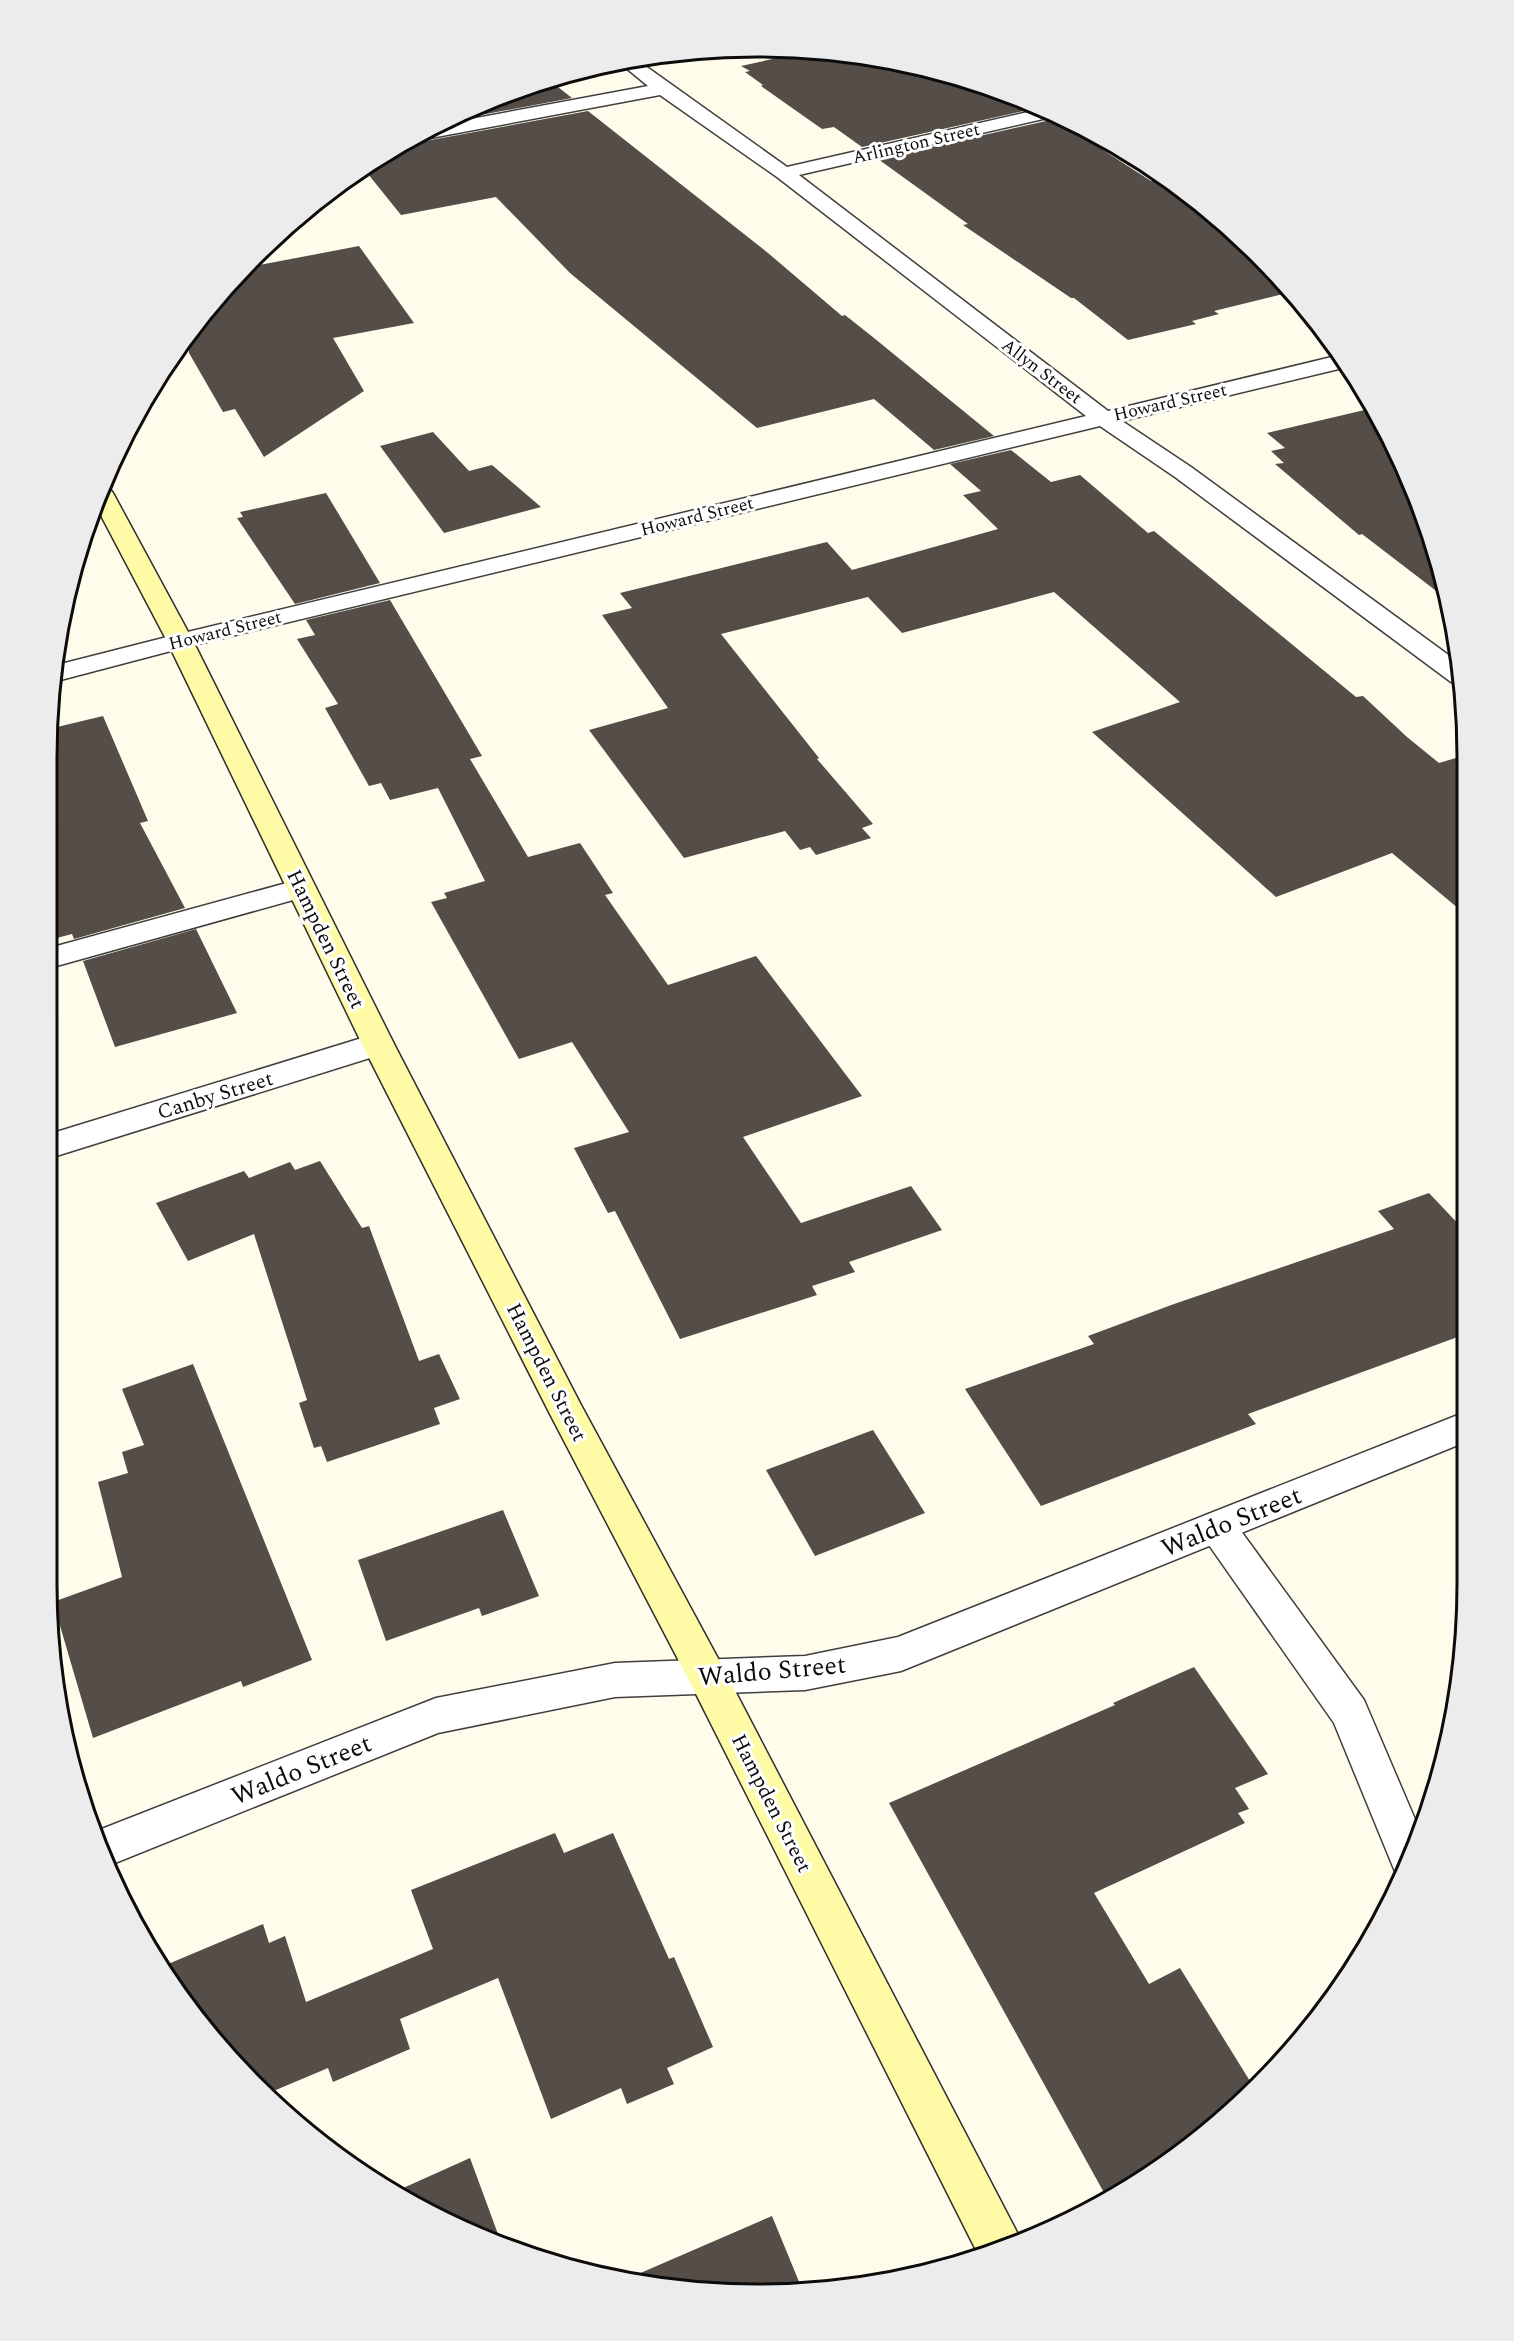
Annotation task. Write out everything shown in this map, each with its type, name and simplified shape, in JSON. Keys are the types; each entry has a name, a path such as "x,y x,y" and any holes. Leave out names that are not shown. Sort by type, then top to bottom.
{"main road":[{"name":"Hampden Street","path":"105,501 180,641 378,1044 562,1403 707,1676 997,2242"}],"street":[{"name":"Allyn Street","path":"635,68 784,173 1104,418 1183,472 1451,670"},
{"path":"447,129 663,89"},
{"name":"Arlington Street","path":"784,173 1037,116"},
{"name":"Howard Street","path":"62,672 180,641 1335,363"},
{"path":"57,956 301,888"},
{"name":"Canby Street","path":"57,1144 378,1044"},
{"name":"Waldo Street","path":"108,1846 436,1716 615,1680 805,1672 901,1654 1457,1429"},
{"path":"1217,1527 1350,1713 1406,1846"}],"building":[{"path":"780,57 803,58 894,70 982,94 1026,110 862,147 834,127 822,129 761,86 763,85 745,72 750,71 741,66"},
{"path":"557,87 572,98 476,116"},
{"path":"588,111 994,436 934,450 874,399 757,428 570,273 496,197 401,215 369,175 425,141"},
{"path":"1048,121 1090,142 1153,180 1183,202 1219,231 1282,294 1214,311 1219,314 1192,321 1196,324 1128,340 1074,298 963,225 968,224 878,159"},
{"path":"359,246 414,323 333,338 364,391 264,457 235,409 223,412 189,353 189,349 202,331 259,265"},
{"path":"1365,410 1404,489 1420,532 1437,591 1362,534 1359,535 1275,464 1284,463 1271,451 1285,448 1267,433"},
{"path":"433,432 469,471 492,465 541,507 444,533 380,446"},
{"path":"1011,450 1051,482 1080,475 1148,533 1154,531 1356,697 1363,696 1439,763 1457,758 1457,907 1392,853 1276,897 1092,732 1180,702 1054,592 902,633 868,597 721,634 819,758 817,759 873,824 862,828 871,838 816,855 810,847 800,850 785,831 684,858 589,730 668,708 602,615 632,608 620,593 827,542 852,570 998,529 963,495 981,491 950,464"},
{"path":"326,493 380,583 295,604 237,518 243,517 240,512"},
{"path":"390,600 482,756 470,759 528,857 580,843 613,893 605,895 668,985 756,956 862,1096 743,1137 801,1223 911,1186 942,1230 849,1262 855,1272 812,1286 817,1295 680,1339 615,1211 608,1213 574,1148 629,1132 572,1042 519,1059 431,902 447,898 444,893 485,881 438,788 390,800 381,783 369,786 325,708 338,704 297,639 315,635 306,620"},
{"path":"103,716 148,821 140,823 185,908 74,939 72,934 57,938 58,727"},
{"path":"196,929 237,1013 115,1047 83,961"},
{"path":"320,1161 362,1228 369,1226 419,1361 439,1354 460,1399 434,1408 440,1424 327,1462 321,1446 314,1448 299,1403 307,1400 254,1234 188,1261 156,1203 244,1171 249,1178 290,1162 295,1170"},
{"path":"1429,1193 1457,1223 1457,1337 1248,1414 1256,1424 1041,1506 965,1389 1094,1344 1088,1336 1174,1304 1394,1229 1378,1211"},
{"path":"193,1364 312,1660 243,1687 241,1681 93,1738 58,1618 57,1600 122,1577 98,1482 128,1473 122,1452 144,1445 122,1389"},
{"path":"873,1430 925,1513 815,1556 766,1470"},
{"path":"503,1510 539,1596 482,1616 479,1608 386,1641 358,1560"},
{"path":"1194,1667 1268,1774 1235,1788 1249,1809 1238,1813 1245,1823 1094,1893 1149,1984 1180,1968 1250,2081 1183,2139 1146,2166 1104,2192 889,1803 1115,1705 1113,1703"},
{"path":"555,1833 564,1853 613,1833 669,1959 674,1957 713,2047 667,2068 674,2084 627,2104 621,2088 551,2119 498,1978 400,2019 410,2049 333,2082 328,2068 274,2091 231,2046 169,1964 263,1924 269,1943 285,1936 306,2002 433,1949 411,1890"},
{"path":"470,2158 498,2234 447,2212 403,2188"},
{"path":"772,2216 800,2283 711,2283 639,2274"}]}
